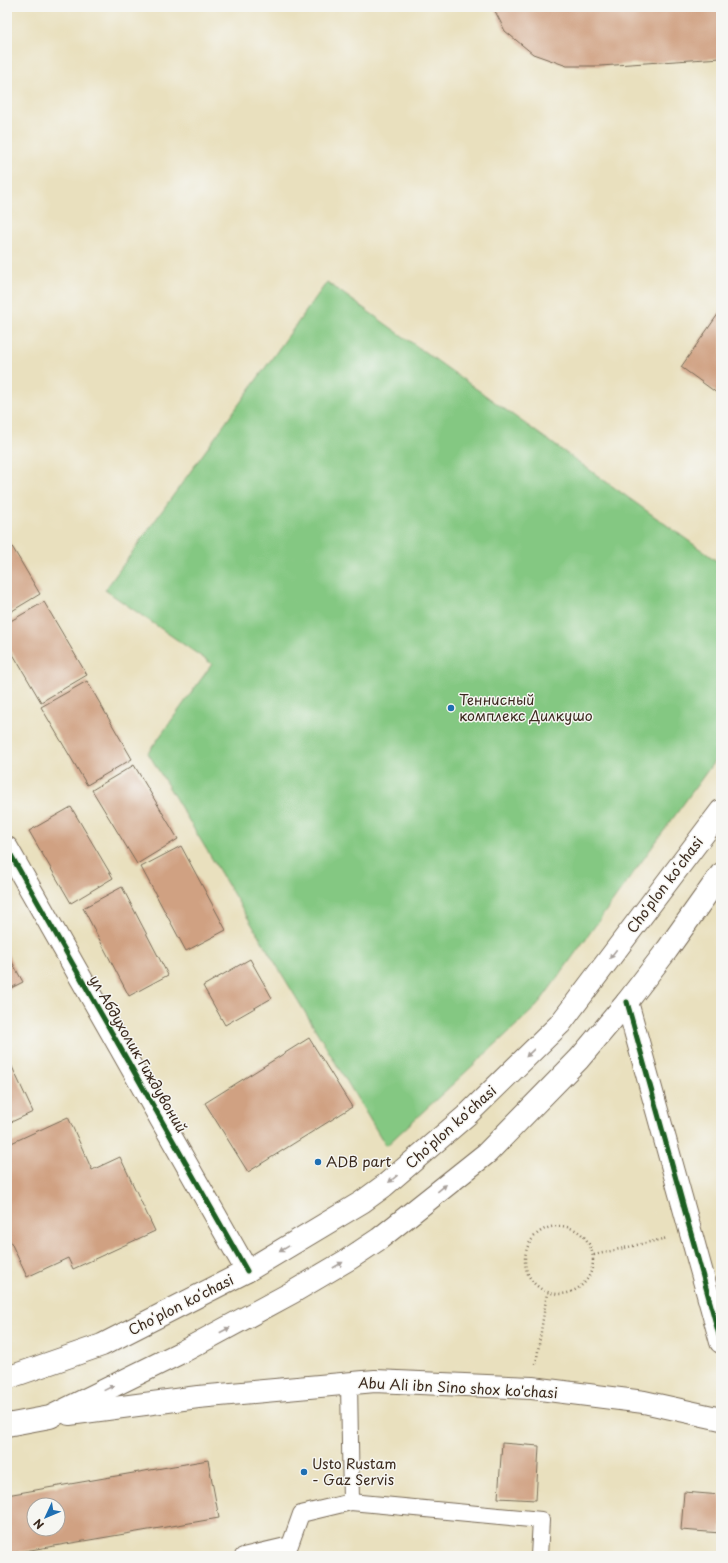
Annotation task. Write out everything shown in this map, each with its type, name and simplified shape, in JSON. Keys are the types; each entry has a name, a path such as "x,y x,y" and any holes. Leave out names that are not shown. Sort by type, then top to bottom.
{"main road":[{"name":"Choʻplon koʻchasi","path":"7,1378 102,1345 248,1271 362,1202 413,1163 467,1115 560,1024 721,811"},
{"name":"ул Абдухолик Гиждувоний","path":"7,848 248,1271"},
{"path":"7,1425 50,1417 182,1352 267,1307 349,1259 379,1239 487,1152 579,1059 627,1002 667,950 721,874"},
{"path":"627,1002 721,1342"},
{"name":"Abu Ali ibn Sino shox ko'chasi","path":"50,1417 198,1397 374,1381 532,1388 644,1402 721,1419"}],"lane":[{"path":"350,1383 351,1502"},
{"path":"243,1556 290,1550 301,1514 351,1502 541,1520 539,1556"}],"path":[{"path":"553,1226 571,1227 586,1238 594,1255 592,1272 582,1288 565,1295 547,1293 532,1282 524,1266 526,1248 536,1233 553,1226"},
{"path":"594,1255 691,1232"},
{"path":"532,1388 547,1293"}],"green space":[{"name":"Теннисный комплекс Дилкушо","path":"327,282 721,564 721,752 537,1006 386,1146 148,753 212,664 105,590"}],"building":[{"path":"493,7 721,7 721,58 600,66 567,66 533,54 505,31"},
{"path":"721,310 721,396 681,367"},
{"path":"7,538 40,594 7,614"},
{"path":"44,602 87,675 41,702 7,644 7,623"},
{"path":"87,681 132,759 87,785 41,707"},
{"path":"134,765 178,839 137,864 92,790"},
{"path":"71,807 113,878 71,903 29,831"},
{"path":"181,846 226,930 186,951 141,867"},
{"path":"122,887 168,975 129,996 83,908"},
{"path":"7,953 23,982 7,990"},
{"path":"250,959 272,998 225,1025 203,986"},
{"path":"309,1038 352,1107 248,1172 205,1103"},
{"path":"7,1056 33,1112 7,1124"},
{"path":"68,1117 92,1170 120,1157 155,1231 73,1269 68,1258 27,1277 7,1234 7,1145"},
{"path":"502,1443 539,1446 536,1500 498,1498"},
{"path":"208,1460 219,1518 7,1554 7,1495"},
{"path":"684,1492 721,1495 721,1533 681,1530"}],"cycle path":[{"path":"7,848 247,1271"},
{"path":"627,1002 721,1342"}],"place":[{"name":"Теннисный комплекс Дилкушо","path":"451,708"},
{"name":"ADB part","path":"318,1162"},
{"name":"Usto Rustam - Gaz Servis","path":"304,1472"}]}
